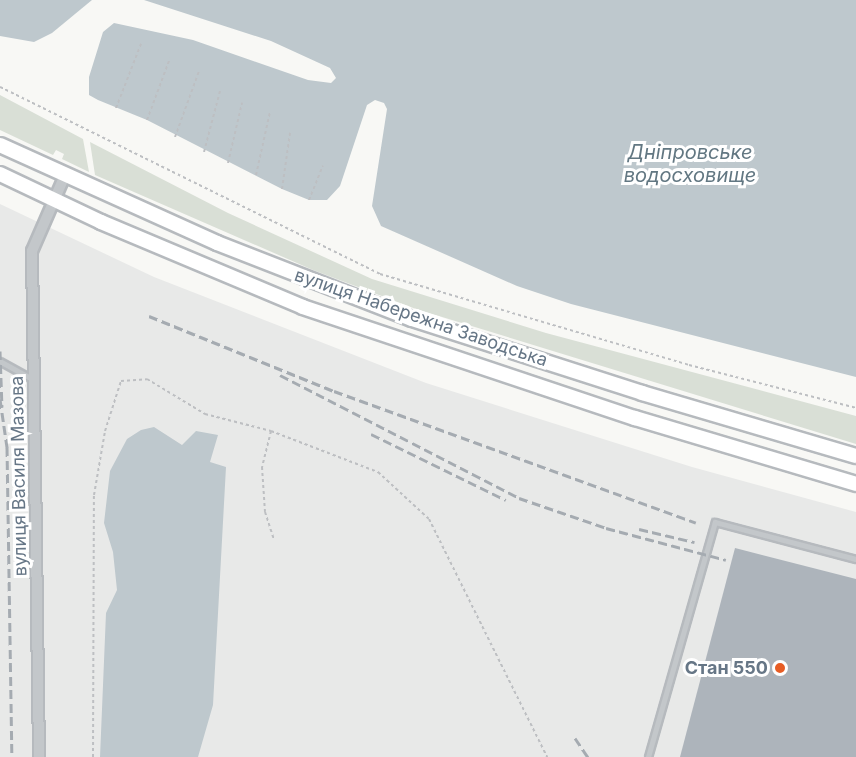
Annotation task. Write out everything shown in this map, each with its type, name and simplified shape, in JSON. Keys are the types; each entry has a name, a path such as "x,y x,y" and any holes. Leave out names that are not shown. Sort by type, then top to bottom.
{"main road":[{"name":"вулиця Набережна Заводська","path":"0,145 217,243 412,319 642,393 856,456"},
{"name":"вулиця Набережна Заводська","path":"0,174 303,307 403,343 635,418 856,484"}],"street":[{"name":"вулиця Василя Мазова","path":"39,757 32,250 65,175"}],"lane":[{"path":"0,361 34,380"},
{"path":"648,757 715,522 856,559"}],"path":[{"path":"116,108 141,44"},
{"path":"147,120 170,58"},
{"path":"175,137 199,71"},
{"path":"0,87 380,274 689,365 856,408"},
{"path":"204,152 219,91"},
{"path":"228,163 242,103"},
{"path":"256,175 270,112"},
{"path":"282,189 291,133"},
{"path":"309,200 323,166"},
{"path":"93,757 94,495 105,431 122,381 147,379 206,414 271,431 378,472 429,519 547,757"},
{"path":"271,431 262,467 265,512 274,540"}],"shaded area":[{"path":"0,95 83,139 89,172 62,159 64,154 56,150 53,155 0,130"},
{"path":"90,142 228,213 372,279 546,333 856,416 856,444 416,309 313,270 95,175"},
{"path":"0,204 154,277 426,383 692,467 856,512 856,757 0,757"}],"water":[{"path":"0,0 92,0 52,33 34,42 0,36"},
{"name":"Дніпровське водосховище","path":"144,0 856,0 856,377 571,304 517,286 381,226 372,206 387,109 384,103 375,100 367,105 340,186 327,200 309,200 282,189 147,120 98,100 89,95 89,77 103,32 114,23 193,40 308,80 331,83 336,78 330,68 271,41"},
{"path":"154,427 182,445 196,431 218,435 210,462 226,467 213,705 198,757 100,757 106,613 117,590 113,552 104,523 110,471 127,439 141,430"}],"building":[{"name":"Стан 550","path":"735,548 856,579 856,757 680,757"}],"railway":[{"path":"149,316 334,391 696,523"},
{"path":"0,351 2,407"},
{"path":"280,375 519,498 606,528 726,560"},
{"path":"0,399 7,447 12,757"},
{"path":"371,434 506,500"},
{"path":"639,529 694,542"},
{"path":"575,738 588,757"}],"place":[{"name":"Стан 550","path":"780,668"}]}
